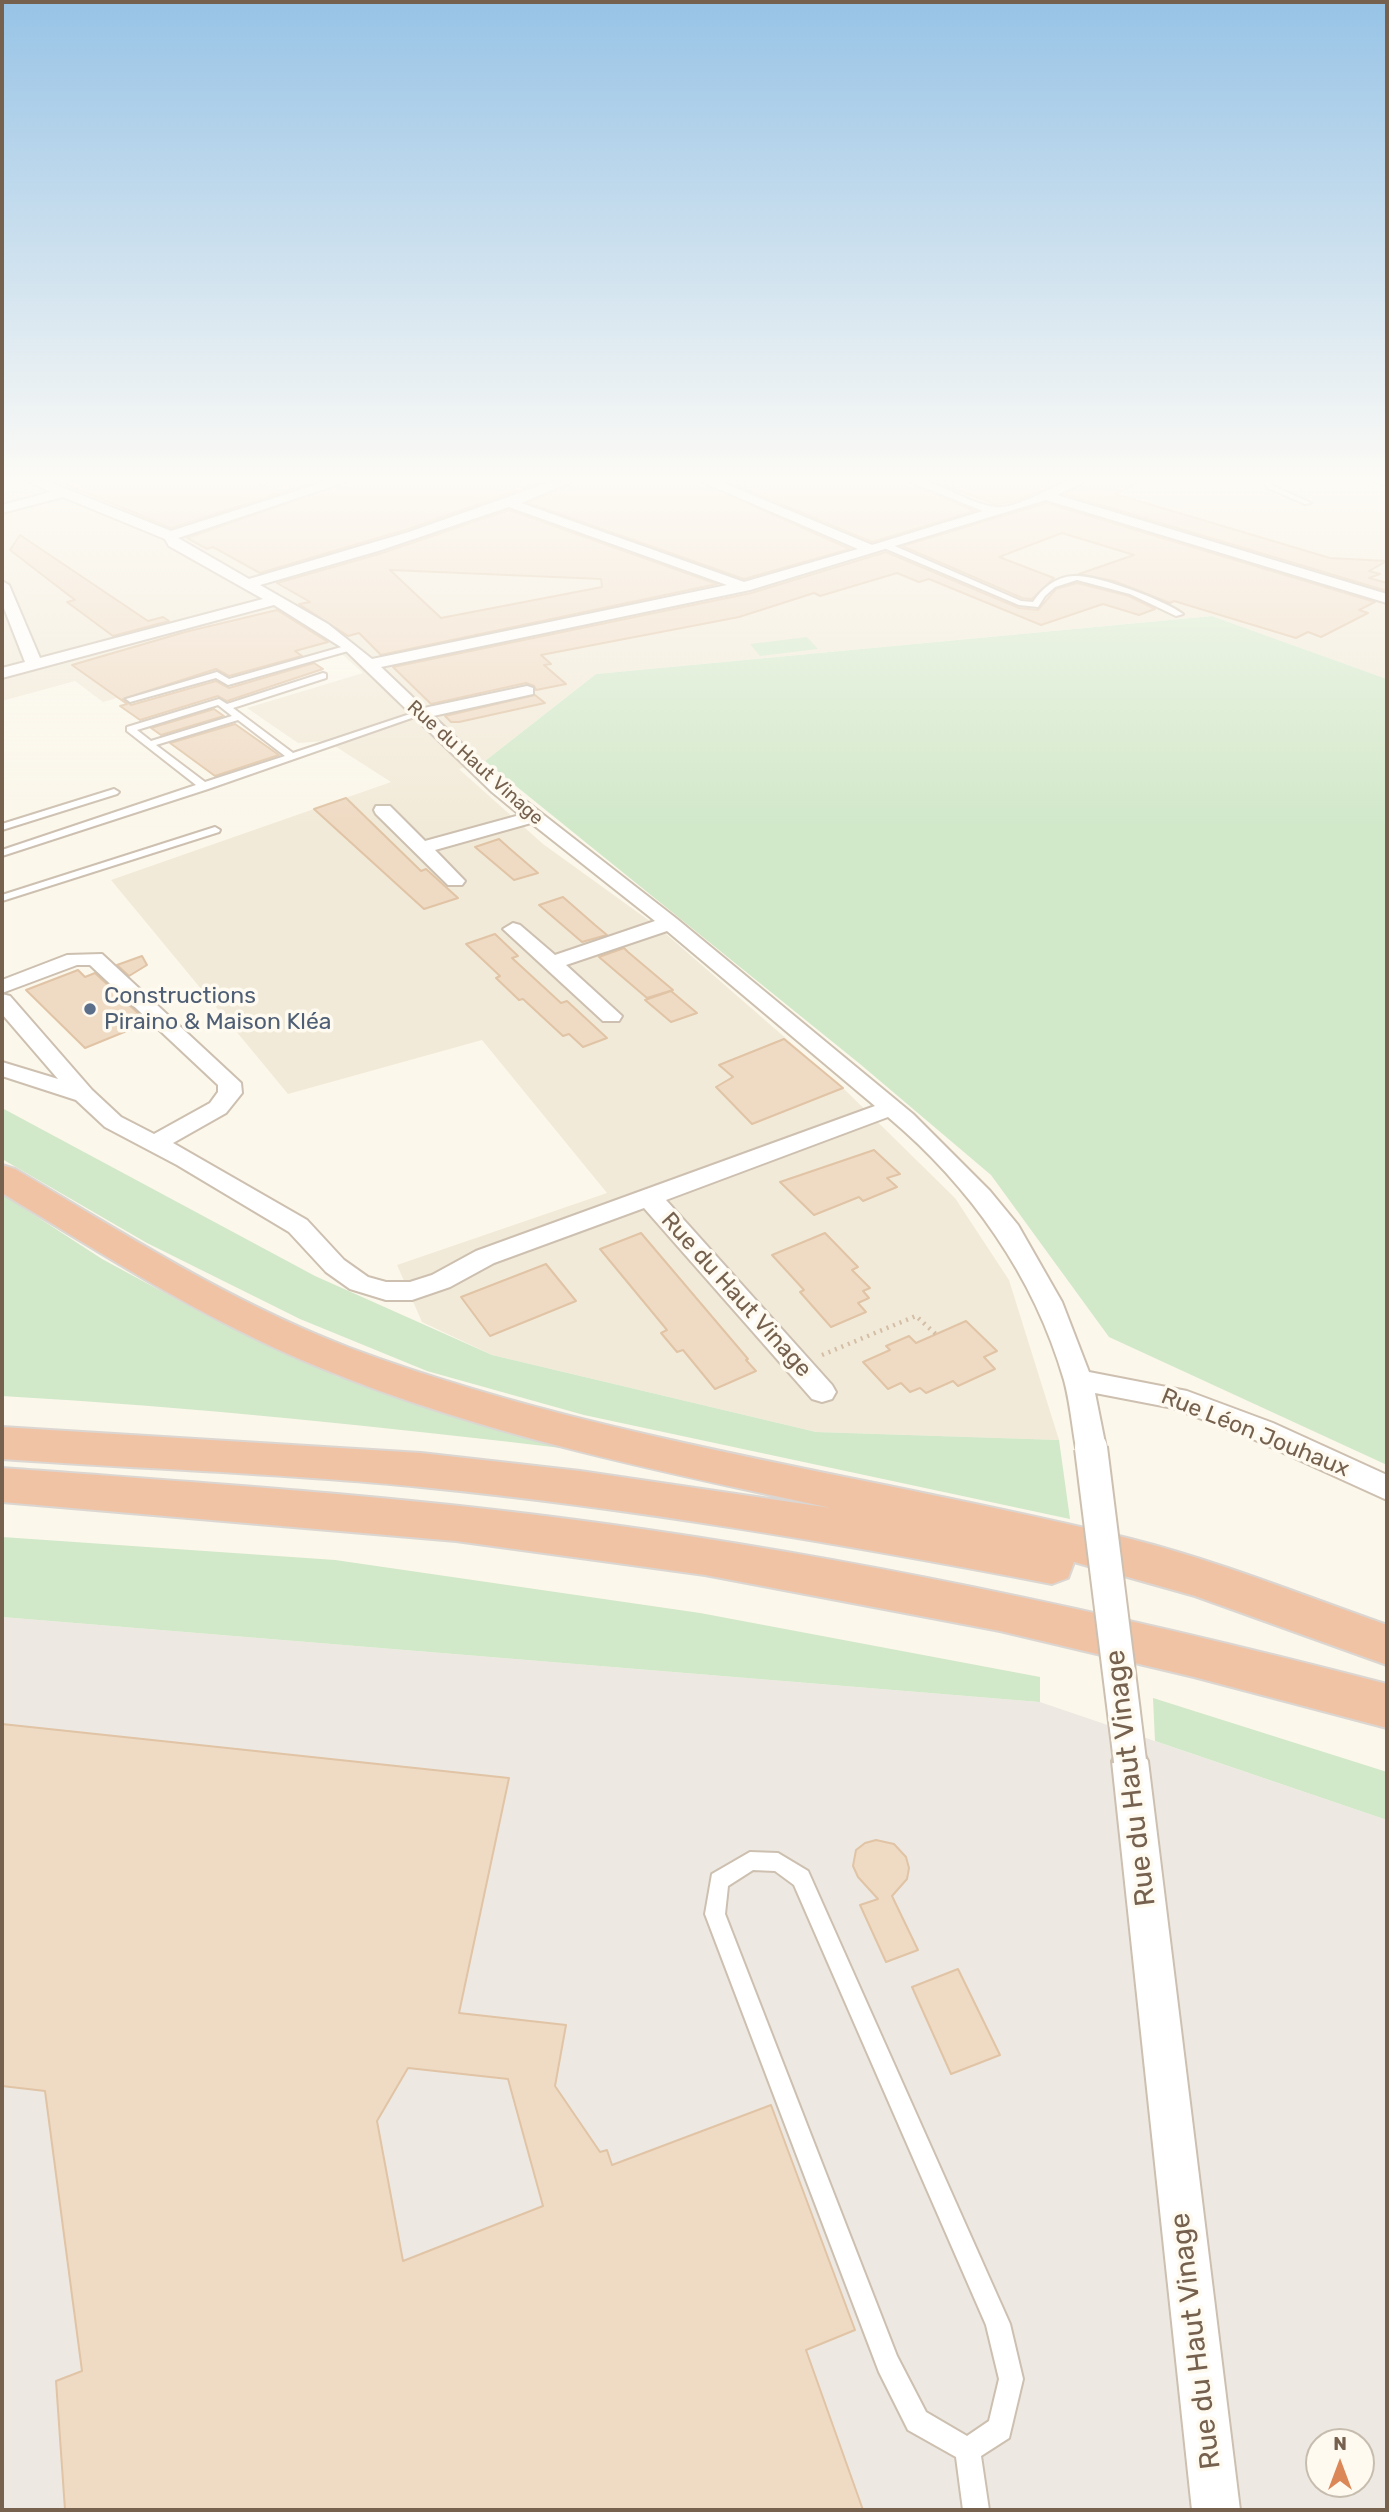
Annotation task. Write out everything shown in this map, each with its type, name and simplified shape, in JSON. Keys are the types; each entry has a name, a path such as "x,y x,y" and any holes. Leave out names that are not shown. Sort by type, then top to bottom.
{"highway":[{"path":"2,1177 207,1298 310,1347 404,1382 595,1437 1135,1559 1230,1589 1387,1646"},
{"path":"2,1443 366,1465 670,1500 1054,1566 1191,1595 1387,1646"},
{"path":"2,1487 382,1515 711,1558 1088,1630 1221,1661 1387,1706"}],"street":[{"path":"6,594 34,664"},
{"name":"Rue du Haut Vinage","path":"266,594 352,647 419,715 532,817 670,923 936,1148 1009,1231 1048,1302 1079,1380 1091,1448 1130,1761 1216,2510"},
{"path":"370,664 710,594"},
{"path":"2,673 276,600"},
{"path":"419,715 527,691"},
{"path":"383,810 455,881"},
{"path":"422,848 532,817"},
{"path":"552,963 670,923"},
{"path":"513,929 611,1016"},
{"path":"2,987 74,959 94,958 229,1083 230,1093 218,1108 156,1143"},
{"name":"Rue du Haut Vinage","path":"2,1001 84,1095 113,1122 156,1143 298,1226 345,1276 386,1291 426,1287 485,1257 891,1108"},
{"path":"2,1069 84,1095"},
{"name":"Rue du Haut Vinage","path":"650,1198 822,1392"},
{"name":"Rue Léon Jouhaux","path":"1079,1380 1177,1398 1263,1431 1387,1488"}],"lane":[{"path":"997,594 1019,603 1035,605 1044,594"},
{"path":"1138,594 1180,614"},
{"path":"130,699 217,675 228,682 352,647"},
{"path":"226,707 323,677"},
{"path":"205,787 130,729 219,702 293,757"},
{"path":"2,853 419,715"},
{"path":"149,744 239,717"},
{"path":"2,827 114,792"},
{"path":"2,898 215,830"},
{"path":"750,1861 778,1862 801,1878 998,2324 1011,2379 1000,2429 968,2450 917,2421 888,2362 715,1914 719,1881 750,1861"},
{"path":"968,2450 976,2510"}],"path":[{"path":"800,1366 916,1316 939,1337"}],"shaded area":[{"path":"2,594 1387,594 1387,679 1212,616 596,674 485,761 459,769 543,844 658,927 843,1088 955,1198 1009,1280 1059,1440 816,1432 492,1355 422,1322 397,1265 607,1193 482,1040 288,1094 111,880 391,782 327,741 298,743 247,708 363,673 335,648 251,672 238,664 103,702 75,681 2,701"},
{"path":"2,1617 1040,1702 1387,1820 1387,2510 2,2510"}],"green space":[{"path":"1212,616 1387,679 1387,1465 1109,1337 991,1175 860,1064 485,761 596,674"},
{"path":"807,637 818,649 760,656 750,644"},
{"path":"2,1108 315,1276 492,1355 816,1432 1059,1440 1070,1519 584,1415 427,1371 300,1319 147,1243 2,1159"},
{"path":"2,1194 102,1259 213,1319 338,1377 578,1450 290,1418 2,1396"},
{"path":"2,1537 335,1560 700,1613 1040,1677 1040,1702 2,1617"},
{"path":"1153,1698 1387,1772 1387,1820 1155,1741"}],"building":[{"path":"67,594 108,594 148,621 163,617 169,621 113,636 67,602 75,600"},
{"path":"296,594 416,594 441,618 564,594 669,594 381,655 359,633 348,636 299,604 310,602"},
{"path":"745,594 810,594 739,617 541,655 551,664 544,665 566,684 536,690 534,686 526,683 431,704 393,667"},
{"path":"966,594 986,594 1019,608 1038,610 1052,594 1122,594 1155,609 1139,615 1103,604 1041,625"},
{"path":"1013,594 1037,594 1032,599"},
{"path":"1148,594 1349,594 1375,602 1359,610 1368,613 1321,637 1308,632 1296,638 1174,601 1170,603"},
{"path":"277,610 328,642 295,651 302,656 229,676 216,669 123,699 131,705 216,681 229,688 314,663 323,669 227,701 218,696 140,720 120,706 127,704 72,665 185,632"},
{"path":"535,695 545,703 459,722 451,722 445,716"},
{"path":"214,709 224,716 161,735 151,728"},
{"path":"235,724 279,755 215,776 170,743"},
{"path":"346,798 421,871 426,869 458,898 424,909 314,809"},
{"path":"499,839 538,873 514,880 475,847"},
{"path":"563,897 607,935 582,942 539,905"},
{"path":"495,934 518,956 512,958 561,1003 567,1001 607,1038 583,1047 569,1034 563,1036 523,999 519,1000 496,978 500,976 466,944"},
{"path":"624,948 673,990 647,998 599,957"},
{"path":"142,956 147,965 129,976 117,965"},
{"path":"78,970 85,977 95,973 140,1015 131,1019 139,1026 85,1048 26,990"},
{"path":"671,991 697,1013 671,1022 645,1000"},
{"path":"784,1039 843,1088 752,1124 716,1087 733,1077 719,1065"},
{"path":"874,1150 900,1174 887,1178 897,1187 863,1201 859,1197 814,1215 780,1182"},
{"path":"641,1233 756,1371 715,1389 683,1350 677,1352 661,1333 667,1330 600,1249"},
{"path":"825,1233 858,1267 852,1270 870,1288 863,1291 869,1298 858,1303 866,1312 831,1327 800,1292 804,1290 772,1255"},
{"path":"546,1264 576,1301 490,1336 461,1297"},
{"path":"966,1321 997,1351 984,1357 995,1369 958,1386 953,1381 926,1393 920,1388 910,1392 901,1383 888,1389 863,1362 890,1350 886,1346 909,1336 916,1343"},
{"path":"2,1724 509,1778 459,2013 566,2025 555,2086 600,2152 607,2150 612,2165 771,2105 855,2330 806,2350 863,2510 65,2510 56,2381 82,2371 45,2091 2,2086","holes":["408,2068 508,2079 543,2206 403,2261 377,2121"]},
{"path":"876,1840 894,1844 906,1857 909,1868 907,1879 892,1896 918,1950 886,1962 860,1905 878,1899 858,1877 853,1866 856,1850 865,1843"},
{"path":"958,1969 1000,2055 951,2074 912,1987"}],"place":[{"name":"Constructions Piraino & Maison Kléa","path":"90,1009"}]}
